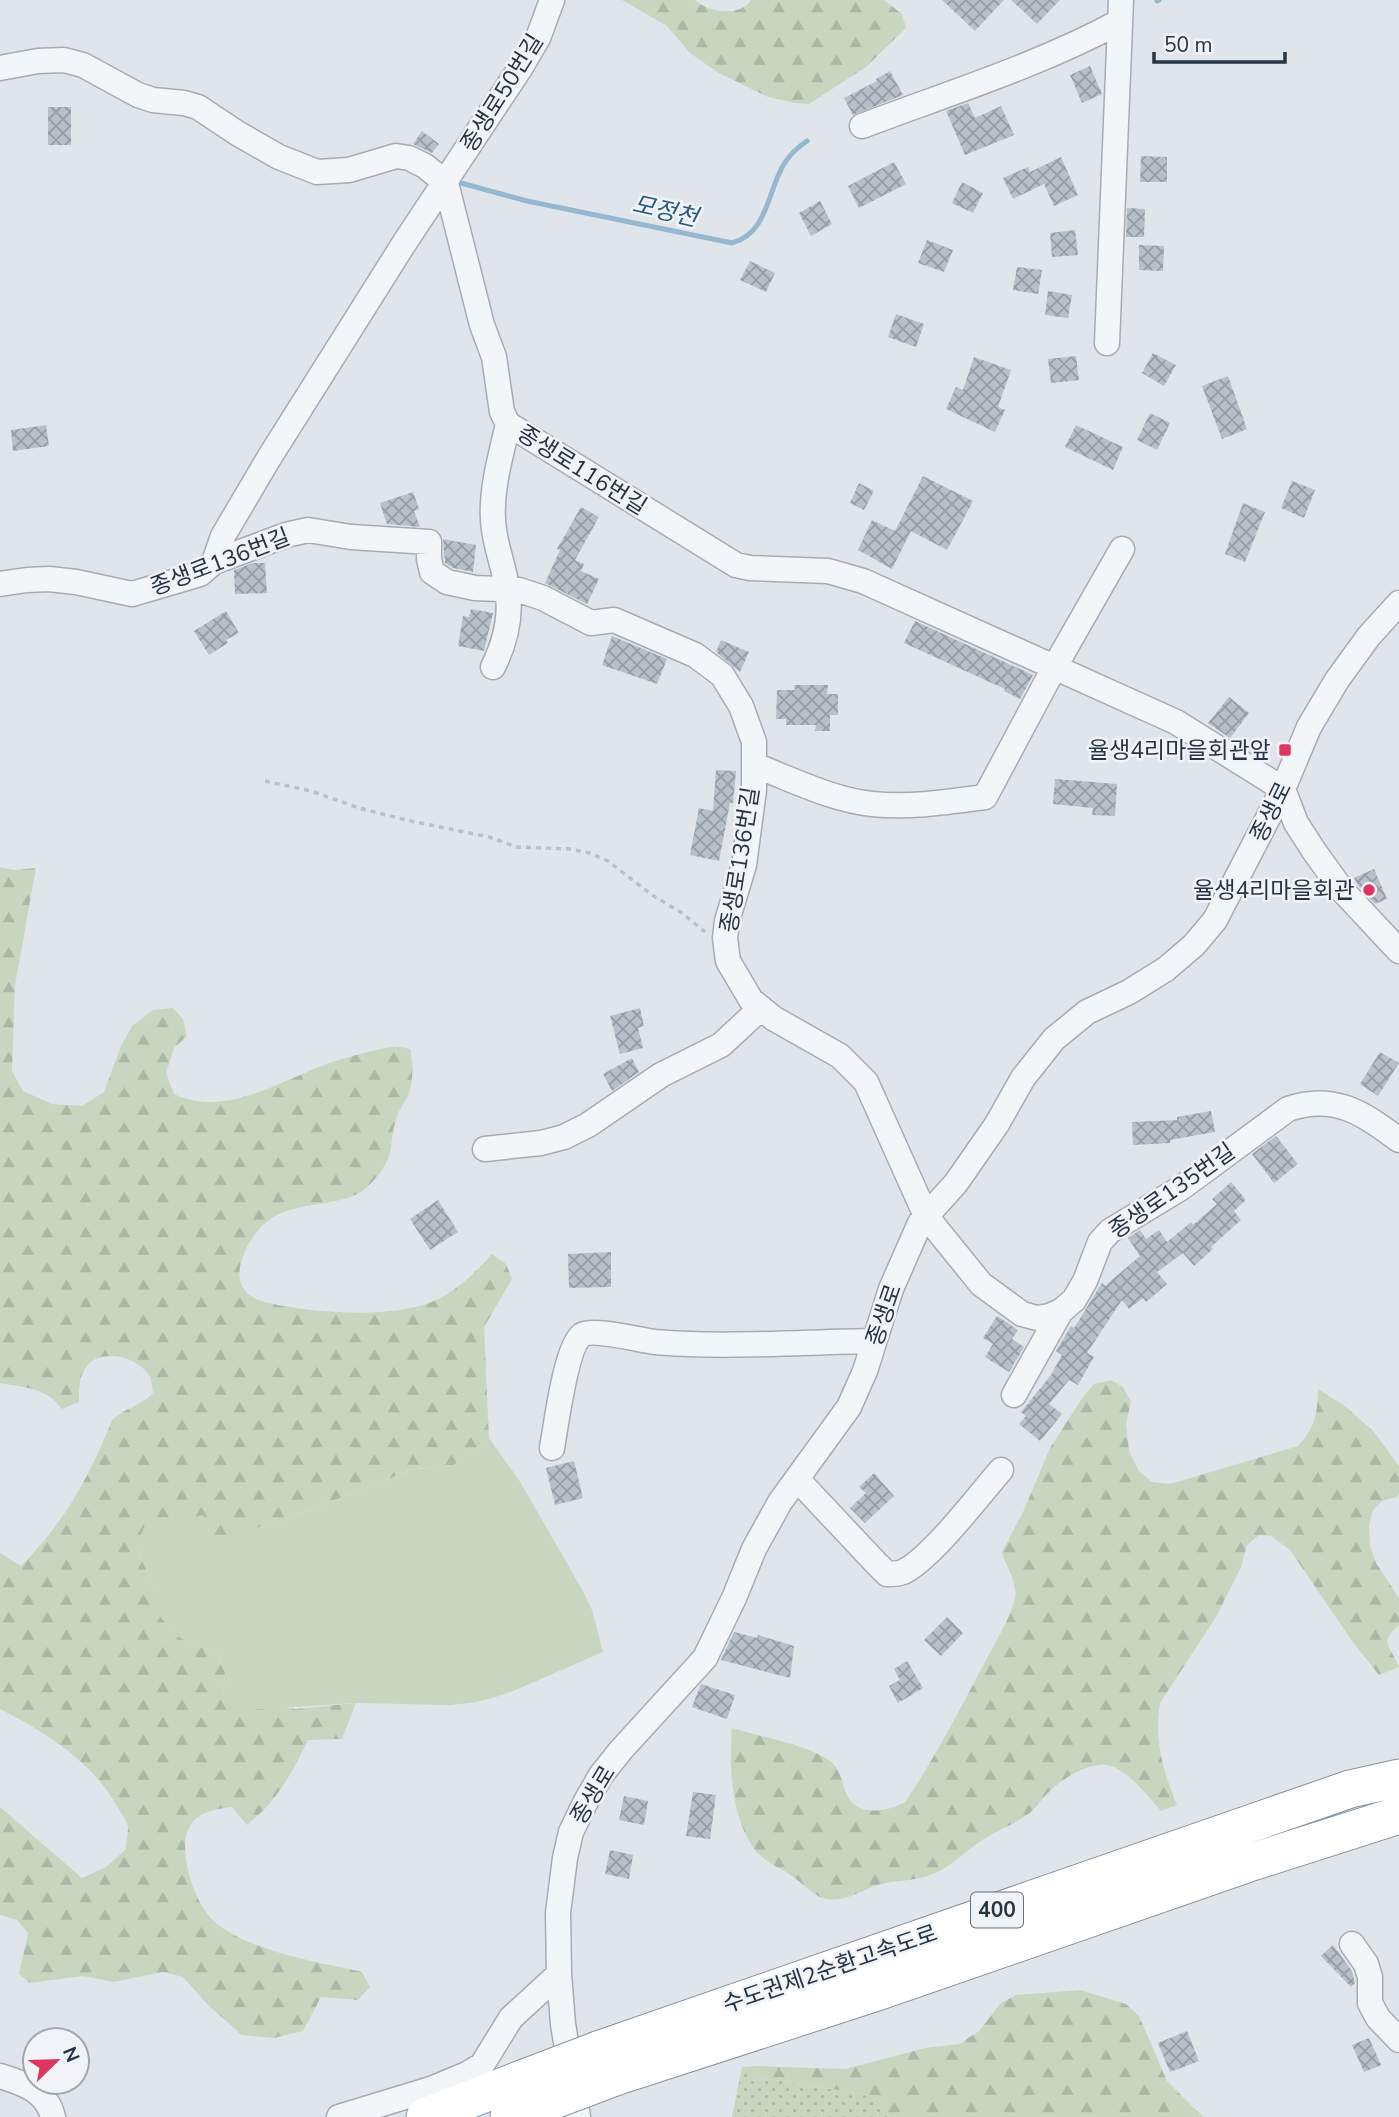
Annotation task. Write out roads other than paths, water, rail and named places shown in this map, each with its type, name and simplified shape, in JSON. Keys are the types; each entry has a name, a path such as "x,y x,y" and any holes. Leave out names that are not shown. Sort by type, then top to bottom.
{"highway":[{"path":"1350,1789 1399,1772"},
{"name":"수도권제2순환고속도로","path":"425,2117 523,2101 606,2064 1350,1789 1399,1778"},
{"name":"수도권제2순환고속도로","path":"606,2064 893,1986 1249,1863 1399,1815"},
{"path":"1249,1863 1378,1840 1399,1839"}],"street":[{"name":"종생로50번길","path":"214,562 223,536 245,497 405,242 521,68 538,38 552,0"},
{"path":"862,126 1073,47 1120,11"},
{"path":"1107,343 1120,11"},
{"path":"0,68 38,61 64,60 83,65 138,95 198,107 279,157 317,172 349,170 396,156 409,158 425,166 446,183"},
{"name":"종생로116번길","path":"446,183 482,325 494,357 502,412 508,424 736,565 828,571 863,581 1176,722 1283,789"},
{"path":"493,667 503,646 507,624 508,590 497,548 492,502 508,424"},
{"name":"종생로136번길","path":"0,584 27,579 49,579 132,594 200,575 214,562 286,535 309,530 351,537 429,542 432,572 447,582 475,588 519,590 543,598 591,623 614,620 695,655 722,675 741,706 754,742 754,790 744,865 727,921 725,938 729,961 751,1000 773,1018 840,1056 866,1082 926,1216"},
{"path":"754,765 842,798 870,804 935,804 985,797 1122,549"},
{"name":"종생로","path":"578,2117 563,2025 558,1913 571,1832 584,1804 601,1775 621,1750 705,1658 754,1549 780,1502 849,1407 865,1371 891,1289 920,1223 956,1183 997,1124 1023,1079 1054,1039 1087,1012 1129,992 1166,969 1194,946 1215,920 1283,789 1309,727 1337,680 1369,636 1399,603"},
{"path":"1283,789 1296,823 1314,851 1342,890 1399,951"},
{"path":"485,1149 541,1143 564,1137 589,1125 661,1075 721,1045 761,1008"},
{"name":"종생로135번길","path":"1014,1395 1061,1311 1074,1300 1085,1281 1100,1242 1110,1231 1181,1188 1288,1109 1307,1102 1345,1107 1366,1117 1399,1140"},
{"path":"926,1216 964,1265 998,1299 1022,1314 1037,1318 1061,1311"},
{"path":"552,1448 567,1369 575,1342 583,1334 594,1332 654,1342 695,1344 874,1340"},
{"path":"797,1479 887,1574 901,1574 925,1556 1001,1470"},
{"path":"1352,1944 1366,1964 1370,1977 1370,2003 1378,2018 1399,2040"},
{"path":"340,2117 431,2089 482,2065 511,2018 559,1974"},
{"path":"0,2076 20,2082 38,2092 49,2105 53,2117"}],"waterway":[{"name":"모정천","path":"461,183 527,201 732,243 744,238 760,221 784,164 794,151 807,141"}],"place":[{"name":"율생4리마을회관앞","path":"1285,750"},
{"name":"율생4리마을회관","path":"1369,890"}]}
